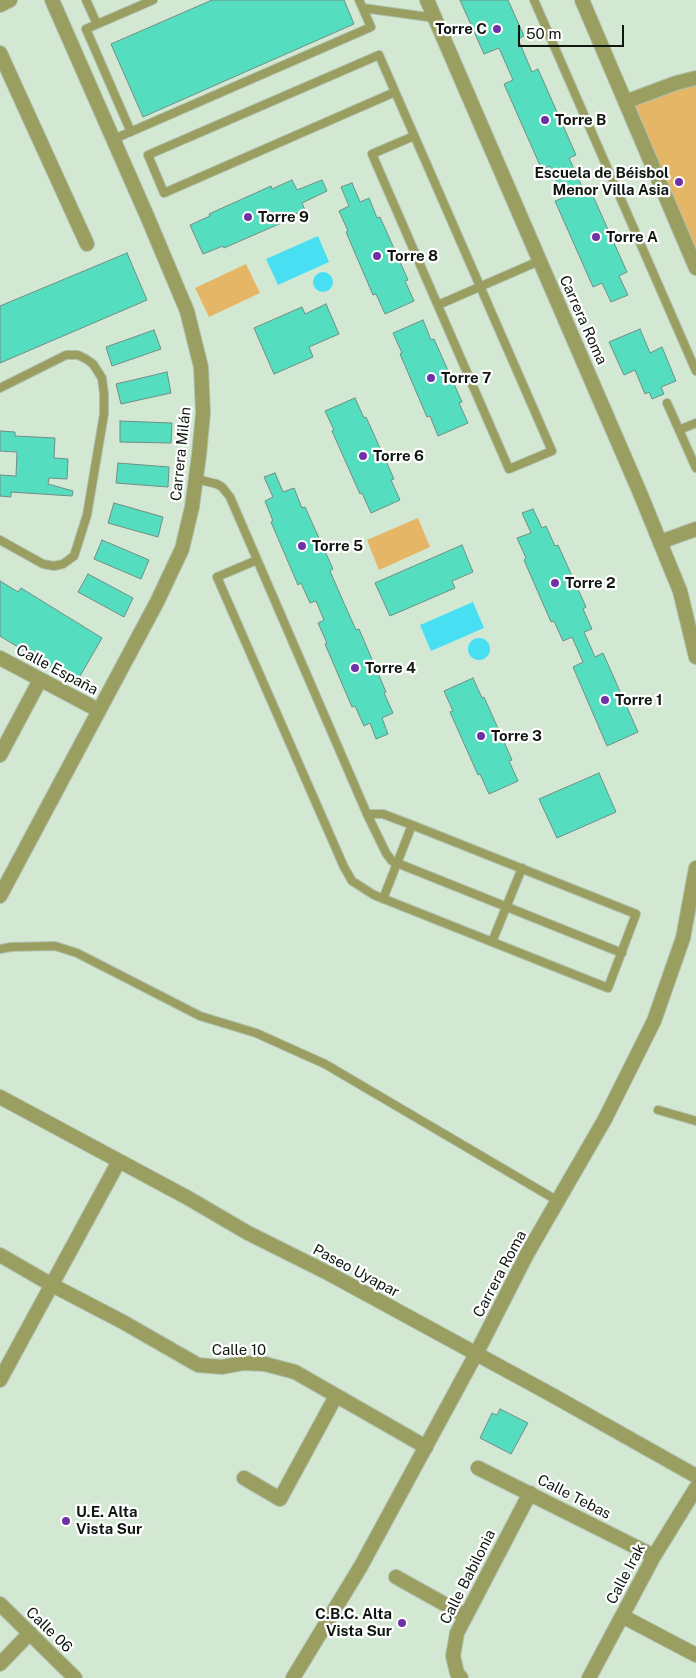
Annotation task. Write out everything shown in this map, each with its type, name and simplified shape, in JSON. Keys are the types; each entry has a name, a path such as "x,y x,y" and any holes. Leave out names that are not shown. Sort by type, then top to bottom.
{"street":[{"path":"0,5 10,0"},
{"name":"Carrera Milán","path":"0,896 157,602 182,549 192,506 203,413 201,367 187,311 114,139 52,0"},
{"name":"Carrera Roma","path":"427,0 640,493 680,591 696,657"},
{"path":"582,0 696,268"},
{"path":"0,53 86,244"},
{"path":"625,102 696,78"},
{"path":"660,542 696,529"},
{"name":"Calle España","path":"0,658 98,710"},
{"path":"0,755 40,680"},
{"name":"Carrera Roma","path":"293,1678 361,1566 476,1354 527,1254 605,1119 654,1021 683,938 696,868"},
{"name":"Paseo Uyapar","path":"0,1096 188,1198 248,1233 328,1273 696,1476"},
{"path":"0,1380 119,1161"},
{"name":"Calle 10","path":"0,1255 198,1365 222,1367 243,1363 265,1364 295,1372 426,1447"},
{"path":"244,1478 280,1499 336,1396"},
{"name":"Calle Tebas","path":"478,1468 654,1556"},
{"name":"Calle Irak","path":"589,1678 654,1556 696,1488"},
{"name":"Calle Babilonia","path":"461,1678 457,1673 453,1656 456,1633 530,1494"},
{"path":"396,1577 466,1616"},
{"name":"Calle 06","path":"0,1604 75,1678"},
{"path":"622,1616 696,1656"},
{"path":"0,1664 30,1633"}],"lane":[{"path":"86,0 97,24"},
{"path":"131,132 86,29 153,0"},
{"path":"534,0 696,371"},
{"path":"114,139 371,27 361,4"},
{"path":"361,4 435,18"},
{"path":"395,92 164,193 148,155 379,55 552,451 509,470 372,154 414,136"},
{"path":"438,305 539,261"},
{"path":"0,388 66,355 78,355 94,364 102,378 104,414 87,515 74,556 63,564 54,566 43,564 0,540"},
{"path":"667,403 696,468"},
{"path":"679,430 696,423"},
{"path":"196,479 217,484 225,490 235,506 367,814 386,854 392,861 622,952"},
{"path":"257,560 217,577 348,875 359,886 384,899 608,988 636,914 383,814 367,814"},
{"path":"384,899 412,825"},
{"path":"492,942 522,868"},
{"path":"0,949 55,946 78,952 200,1016 256,1033 324,1064 558,1201"},
{"path":"658,1110 696,1121"}],"shaded area":[{"name":"Escuela de Béisbol Menor Villa Asia","path":"696,81 696,262 629,103"},
{"path":"246,264 260,293 209,317 195,288"},
{"path":"418,518 430,547 379,570 367,540"}],"water":[{"path":"318,236 329,262 278,285 266,259"},
{"path":"319,272 327,272 333,278 333,286 327,292 319,292 313,286 313,278"},
{"path":"473,602 484,628 431,651 420,625"},
{"path":"479,638 489,645 490,649 483,659 479,660 469,653 468,649 475,639"}],"building":[{"path":"212,0 344,0 354,24 143,117 111,44"},
{"path":"460,0 508,0 524,36 518,39 532,72 538,69 576,155 569,158 583,189 589,187 627,272 619,276 628,295 611,302 602,283 593,287 555,201 563,198 550,166 542,170 504,84 513,80 499,48 484,54"},
{"name":"Torre 9","path":"292,180 297,190 322,180 327,191 302,203 305,210 286,218 286,221 224,248 223,246 203,254 190,225 210,216 209,214 271,186 272,189"},
{"name":"Torre 8","path":"352,183 360,202 369,198 377,218 380,217 408,280 405,281 414,301 385,314 376,294 373,295 339,211 349,206 341,187"},
{"path":"127,253 147,300 0,363 0,306"},
{"path":"326,304 339,334 309,347 313,357 274,374 254,328 302,307 305,314"},
{"name":"Torre 7","path":"423,320 431,340 434,339 462,402 459,403 468,423 438,436 430,416 427,417 393,333"},
{"path":"640,329 650,353 662,347 676,381 661,387 664,394 652,399 649,392 645,394 635,370 624,375 609,342"},
{"path":"154,330 161,349 112,366 106,347"},
{"path":"167,372 171,393 121,404 116,384"},
{"name":"Torre 6","path":"355,398 364,418 366,417 394,479 391,480 400,500 371,513 362,493 360,494 325,411"},
{"path":"120,421 172,423 171,443 120,442"},
{"path":"0,431 15,432 15,436 55,438 54,458 68,459 67,479 49,478 48,484 73,491 72,496 11,492 11,497 0,496 0,475 16,476 17,452 0,451"},
{"path":"118,463 169,467 168,487 116,483"},
{"path":"275,473 283,492 294,488 302,508 305,507 333,569 330,571 343,601 356,630 359,629 386,692 384,693 393,713 382,718 388,734 376,739 370,723 364,726 355,706 352,707 325,644 327,643 318,623 324,620 316,601 310,603 301,583 298,585 271,522 273,521 265,501 273,497 264,477"},
{"path":"114,503 163,517 158,537 108,523"},
{"path":"533,509 542,528 546,526 555,546 558,545 586,607 583,609 592,629 584,632 595,657 603,653 638,732 607,746 573,667 583,662 572,637 563,641 554,621 551,622 524,560 526,558 517,538 531,533 522,513"},
{"path":"102,540 149,560 141,579 94,559"},
{"path":"462,545 473,572 452,581 455,588 390,616 375,583"},
{"path":"88,574 133,598 124,617 78,592"},
{"path":"0,581 18,592 21,588 102,638 76,683 0,636"},
{"name":"Torre 3","path":"473,678 482,698 484,697 512,760 509,761 518,781 489,794 480,774 478,775 450,712 453,711 444,691"},
{"path":"599,773 616,812 557,838 539,799"},
{"path":"500,1409 528,1423 511,1454 480,1438 492,1413 497,1415"}],"place":[{"name":"Torre C","path":"497,29"},
{"name":"Torre B","path":"545,120"},
{"name":"Escuela de Béisbol Menor Villa Asia","path":"679,182"},
{"name":"Torre 9","path":"248,217"},
{"name":"Torre A","path":"596,237"},
{"name":"Torre 8","path":"377,256"},
{"name":"Torre 7","path":"431,378"},
{"name":"Torre 6","path":"363,456"},
{"name":"Torre 5","path":"302,546"},
{"name":"Torre 2","path":"555,583"},
{"name":"Torre 4","path":"355,668"},
{"name":"Torre 1","path":"605,700"},
{"name":"Torre 3","path":"481,736"},
{"name":"U.E. Alta Vista Sur","path":"66,1521"},
{"name":"C.B.C. Alta Vista Sur","path":"402,1623"}]}
